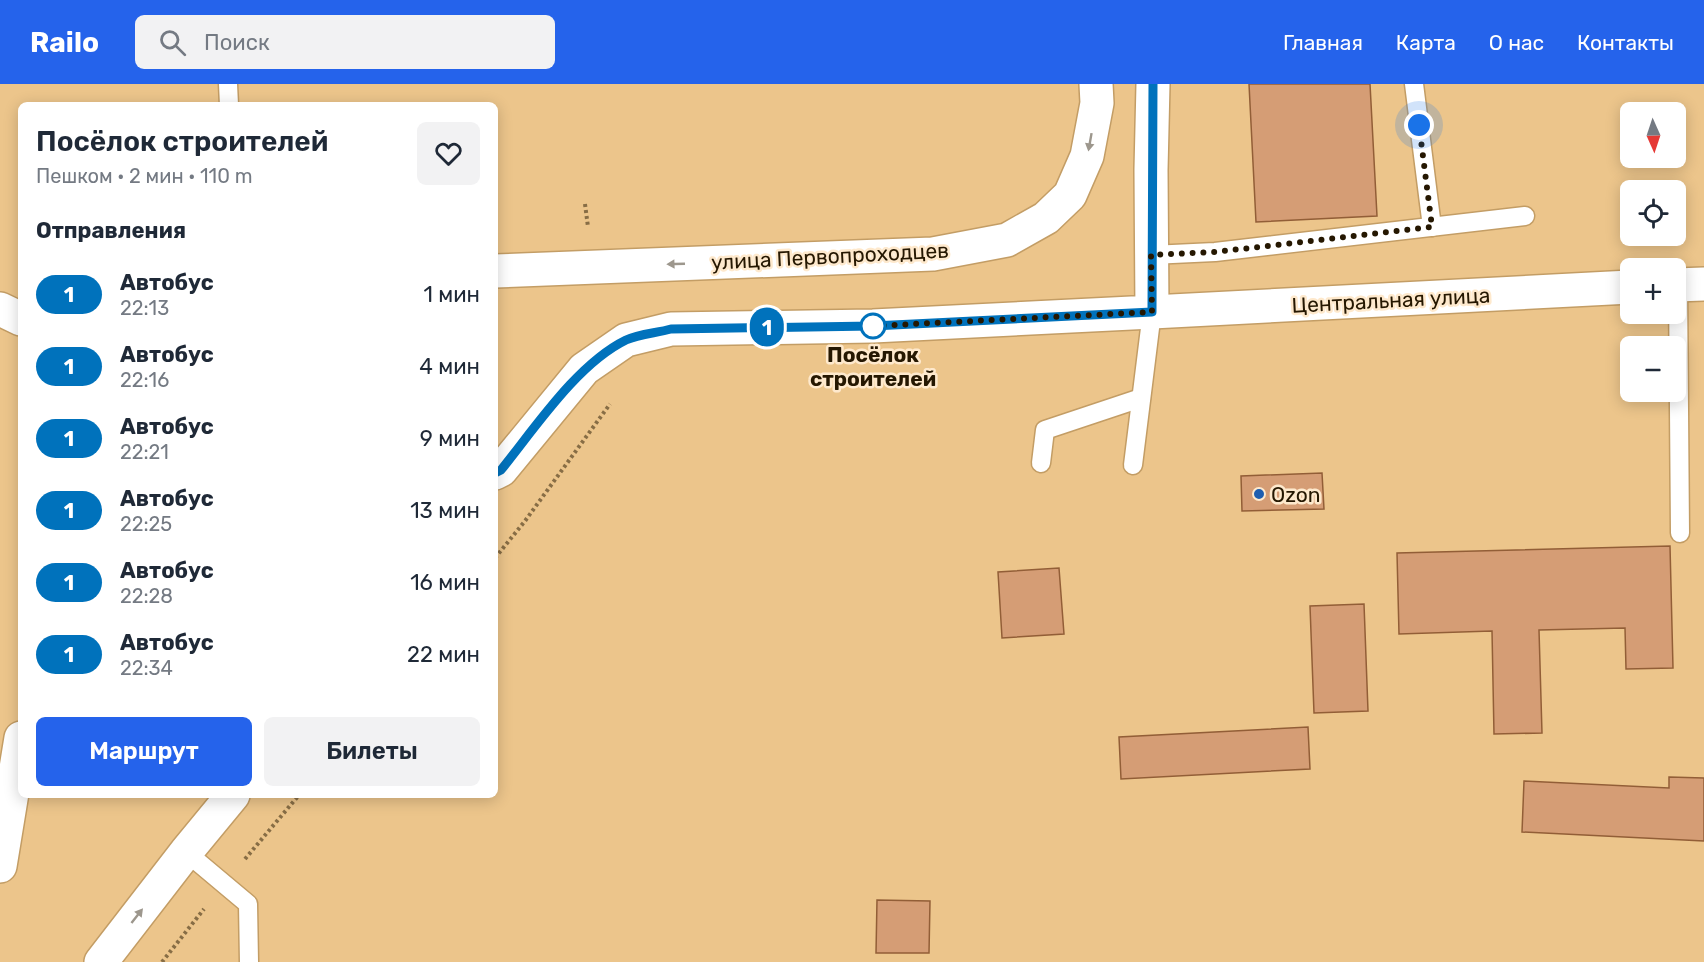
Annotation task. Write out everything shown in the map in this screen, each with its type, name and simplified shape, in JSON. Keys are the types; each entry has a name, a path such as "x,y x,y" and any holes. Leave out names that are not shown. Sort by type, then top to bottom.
{"street":[{"name":"улица Первопроходцев","path":"498,271 933,254 1007,240 1046,219 1070,195 1087,156 1097,103 1096,84"},
{"path":"498,469 584,369 626,340 648,334 671,329 873,326 1152,312 1153,84"},
{"name":"Центральная улица","path":"1152,312 1620,288"},
{"path":"0,292 18,292"},
{"path":"0,309 18,318"},
{"path":"0,866 18,756"},
{"path":"101,962 186,852 231,798"}],"lane":[{"path":"228,84 229,102"},
{"path":"1414,84 1432,227"},
{"path":"1151,255 1215,252 1525,216"},
{"path":"1133,465 1152,312"},
{"path":"1680,533 1685,324"},
{"path":"1041,463 1045,430 1141,398"},
{"path":"186,852 248,904 249,962"}],"path":[{"path":"498,554 616,397"}],"building":[{"path":"1249,84 1370,84 1377,216 1256,222"},
{"path":"1322,473 1324,509 1242,511 1241,476"},
{"path":"1670,546 1673,668 1626,669 1625,628 1539,630 1542,733 1494,734 1492,631 1399,634 1397,553"},
{"path":"1059,568 1064,634 1002,638 998,572"},
{"path":"1364,604 1368,711 1314,713 1310,606"},
{"path":"1308,727 1310,769 1121,779 1119,737"},
{"path":"1669,777 1704,778 1704,841 1522,832 1524,781 1669,788"},
{"path":"877,900 930,901 929,953 876,953"}],"bus line":[{"name":"1","path":"498,472 584,369 626,340 648,334 671,329 873,326 1152,312 1153,84"}],"place":[{"name":"Посёлок строителей","path":"873,326"},
{"name":"Ozon","path":"1259,494"}],"route":[{"path":"873,326 1152,312 1151,255 1215,252 1432,227 1419,125"}]}
